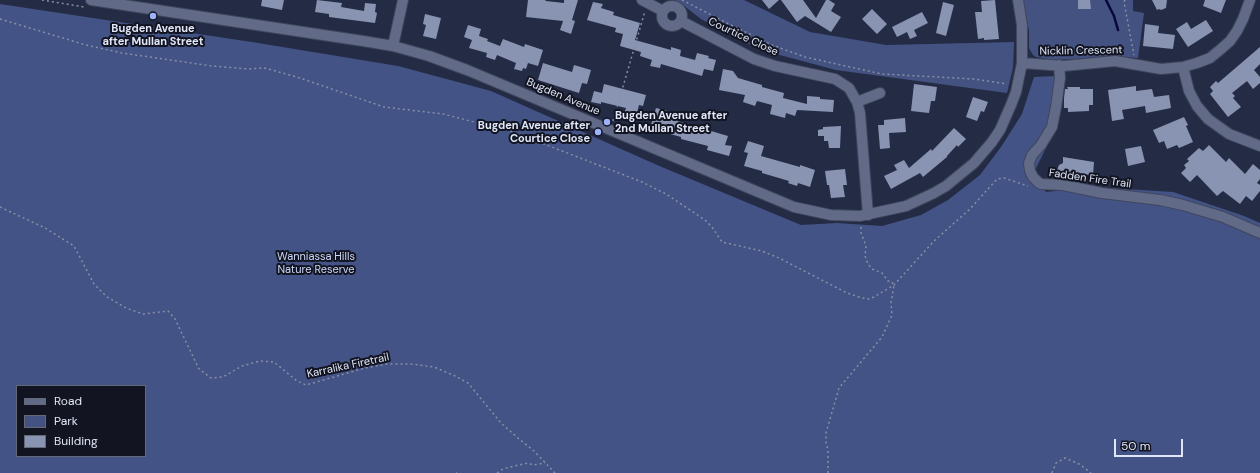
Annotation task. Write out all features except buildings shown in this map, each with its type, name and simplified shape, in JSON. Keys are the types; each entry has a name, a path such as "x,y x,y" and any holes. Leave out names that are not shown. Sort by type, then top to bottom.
{"street":[{"path":"393,46 404,0"},
{"path":"642,0 663,11"},
{"name":"Bugden Avenue","path":"89,4 393,46 429,56 467,70 794,207 831,215 860,216 906,206 946,186 974,163 1000,130 1016,92 1022,63 1022,25 1018,0"},
{"name":"Nicklin Crescent","path":"1022,63 1059,65 1115,61 1161,69 1184,68 1210,58 1225,45 1237,31 1250,0"},
{"path":"669,6 676,7 682,13 681,21 675,26 667,25 662,19 663,11 669,6"},
{"name":"Courtice Close","path":"681,21 754,59 775,66 835,78 849,88 857,102 860,113 868,215"},
{"name":"Fadden Fire Trail","path":"1059,65 1060,78 1052,127 1032,155 1029,163 1030,171 1038,182 1041,184 1063,185 1102,193 1160,200 1184,205 1223,217 1260,233"},
{"path":"1184,68 1190,91 1197,106 1208,119 1229,134 1260,146"},
{"path":"857,102 880,93"}],"path":[{"path":"42,0 89,4"},
{"path":"682,0 772,45 823,62 882,74 974,80 1008,84"},
{"path":"1125,0 1124,2 1134,56"},
{"path":"612,125 644,15"},
{"path":"0,20 86,45 122,53 212,66 248,69 264,68 300,78 384,107 443,114 503,128 652,186 705,220 712,227 722,242 762,251 779,258 847,293 869,299 879,295 894,285 934,242 970,209 997,179 1004,178 1022,185 1032,186 1038,182"},
{"name":"Karralika Firetrail","path":"0,208 46,228 74,246 94,284 107,297 126,308 143,314 168,311 175,319 199,369 211,378 223,377 242,366 260,361 274,362 296,381 306,385 366,368 387,364 411,364 434,367 468,383 501,423 534,451 555,473"},
{"path":"861,224 861,233 866,246 865,256 868,264 872,269 882,273 888,281 891,281 894,285"},
{"path":"828,473 826,433 839,388 874,347 886,330 892,315 891,304 894,285"},
{"path":"1052,473 1056,463 1064,458 1078,464 1091,473"},
{"path":"497,473 503,469 528,463 533,465 546,463"}],"green space":[{"path":"674,0 744,0 810,32 886,45 1014,42 1013,68 1007,93 836,70 761,50 701,19 679,2"},
{"path":"1023,0 1133,0 1133,11 1144,13 1138,58 1107,56 1053,60 1036,57 1029,48 1029,31"},
{"name":"Wanniassa Hills Nature Reserve","path":"0,4 398,66 491,91 657,165 801,225 837,223 882,226 921,215 948,200 980,175 1001,147 1022,114 1034,77 1056,76 1055,130 1033,174 1046,192 1092,187 1173,192 1244,216 1260,223 1260,473 0,473"}],"waterway":[{"path":"1106,0 1114,16 1118,30"}],"place":[{"name":"Bugden Avenue after Mullan Street","path":"153,16"},
{"name":"Bugden Avenue after 2nd Mullan Street","path":"607,122"},
{"name":"Bugden Avenue after Courtice Close","path":"598,132"}]}
